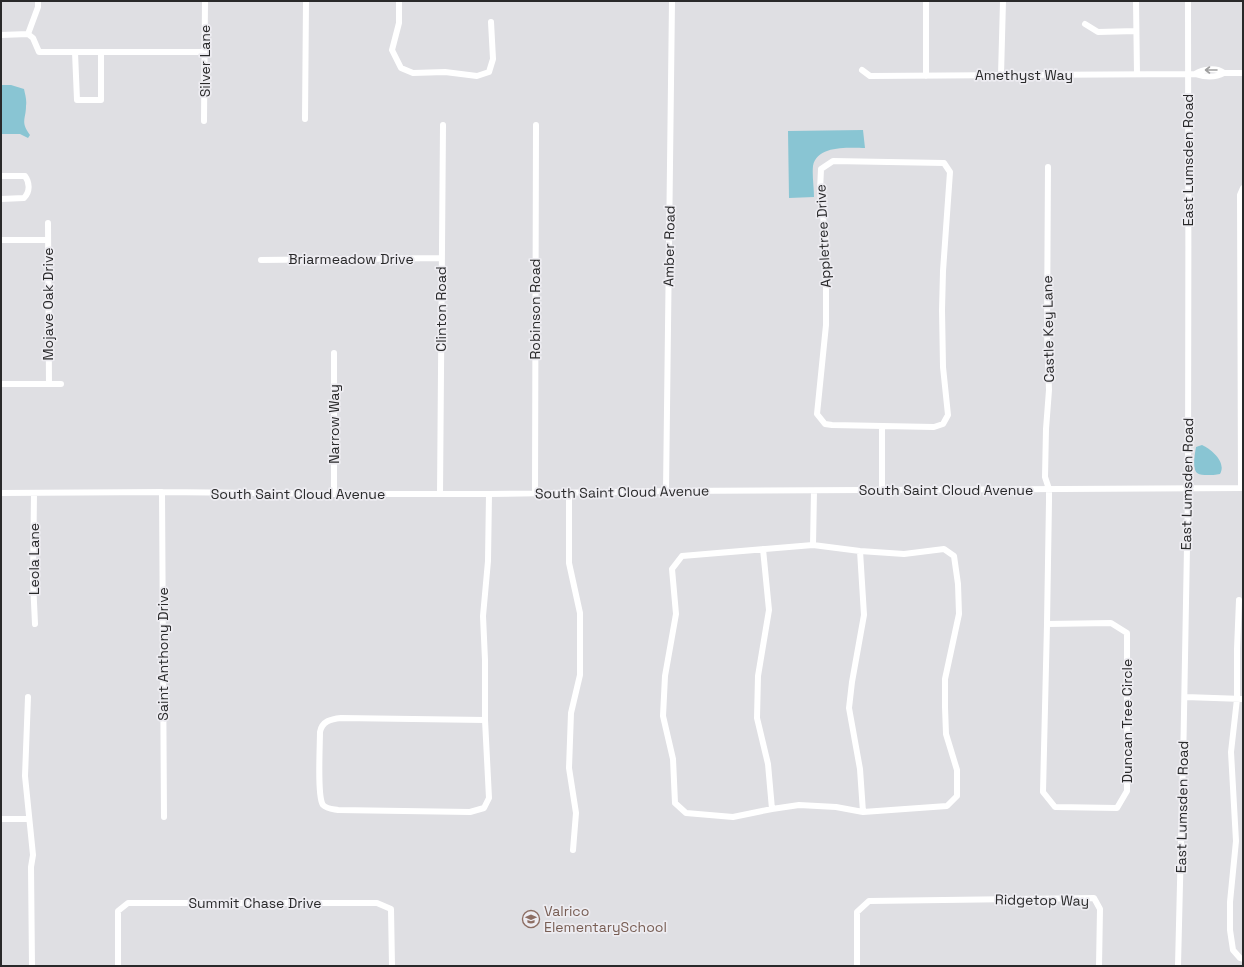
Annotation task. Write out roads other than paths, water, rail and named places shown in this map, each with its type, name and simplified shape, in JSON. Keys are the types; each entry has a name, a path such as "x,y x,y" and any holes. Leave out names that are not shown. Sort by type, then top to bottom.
{"street":[{"path":"28,34 38,7 38,1"},
{"name":"Silver Lane","path":"204,121 205,1"},
{"path":"305,119 306,1"},
{"path":"399,1 398,23 392,50 401,68 413,73 445,72 477,76 489,72 493,59 491,22"},
{"name":"Amber Road","path":"666,491 672,1"},
{"path":"926,1 926,76"},
{"path":"1001,75 1003,1"},
{"path":"1136,1 1137,74"},
{"name":"East Lumsden Road","path":"1178,966 1185,698 1188,489 1188,1"},
{"path":"1085,24 1098,32 1136,31"},
{"path":"1,35 28,34 32,38 39,52 205,52"},
{"path":"75,52 77,100 101,100 101,52"},
{"name":"Amethyst Way","path":"862,70 870,76 1137,74 1195,74 1202,76 1219,76 1224,73 1243,73"},
{"name":"Clinton Road","path":"440,494 443,124"},
{"name":"Robinson Road","path":"535,493 536,125"},
{"name":"Appletree Drive","path":"833,160 944,163 950,172 942,271 943,367 948,415 943,424 934,427 882,427 825,424 817,414 826,325 826,242 820,191 821,169 833,160"},
{"name":"Castle Key Lane","path":"1048,167 1047,308 1049,390 1046,429 1045,477 1049,489"},
{"path":"1,176 25,176 28,180 29,190 24,198 1,199"},
{"path":"1242,488 1240,195 1243,188"},
{"name":"Mojave Oak Drive","path":"48,223 49,384"},
{"path":"1,240 48,240"},
{"name":"Briarmeadow Drive","path":"261,260 442,258"},
{"name":"Narrow Way","path":"334,353 334,494"},
{"path":"1,384 60,384"},
{"path":"882,427 882,490"},
{"name":"South Saint Cloud Avenue","path":"1,493 162,492 488,494 666,491 1242,488"},
{"name":"Duncan Tree Circle","path":"1047,624 1111,624 1128,633 1127,792 1117,808 1055,807 1043,792 1049,489"},
{"path":"814,491 814,545"},
{"name":"Saint Anthony Drive","path":"162,492 164,816"},
{"name":"Leola Lane","path":"34,493 33,581 35,624"},
{"path":"569,493 569,563 580,613 580,675 571,713 569,768 576,813 573,850"},
{"path":"485,720 341,718 328,720 322,725 320,732 320,792 322,802 327,808 338,810 470,812 484,808 488,798 483,616 488,561 488,494"},
{"path":"814,545 860,551 904,554 944,549 954,556 958,584 959,614 945,679 945,706 946,734 957,770 957,796 947,806 863,812 836,806 799,805 734,817 686,813 675,803 673,759 663,716 664,676 676,614 672,569 682,556 814,545"},
{"path":"763,549 769,610 758,676 757,718 768,764 772,809"},
{"path":"860,551 864,615 852,682 850,708 860,769 863,812"},
{"path":"1239,600 1237,649 1240,699 1230,752 1236,841 1230,902 1230,930 1233,950 1240,958 1243,959"},
{"path":"28,697 26,776 33,855 31,873 32,966"},
{"path":"1185,698 1240,699"},
{"path":"1,819 29,819"},
{"name":"Ridgetop Way","path":"857,966 857,912 869,901 1094,898 1100,909 1099,966"},
{"name":"Summit Chase Drive","path":"118,966 118,911 128,903 377,902 391,909 392,966"}],"water":[{"path":"1,85 11,85 24,89 26,110 24,124 30,135 28,138 20,134 1,134"},
{"path":"863,130 865,148 834,149 821,154 816,159 813,166 814,197 789,198 788,131"},
{"path":"1202,445 1217,456 1222,469 1220,474 1202,475 1195,471 1194,461 1196,447"}],"place":[{"name":"Valrico ElementarySchool","path":"531,919"}]}
